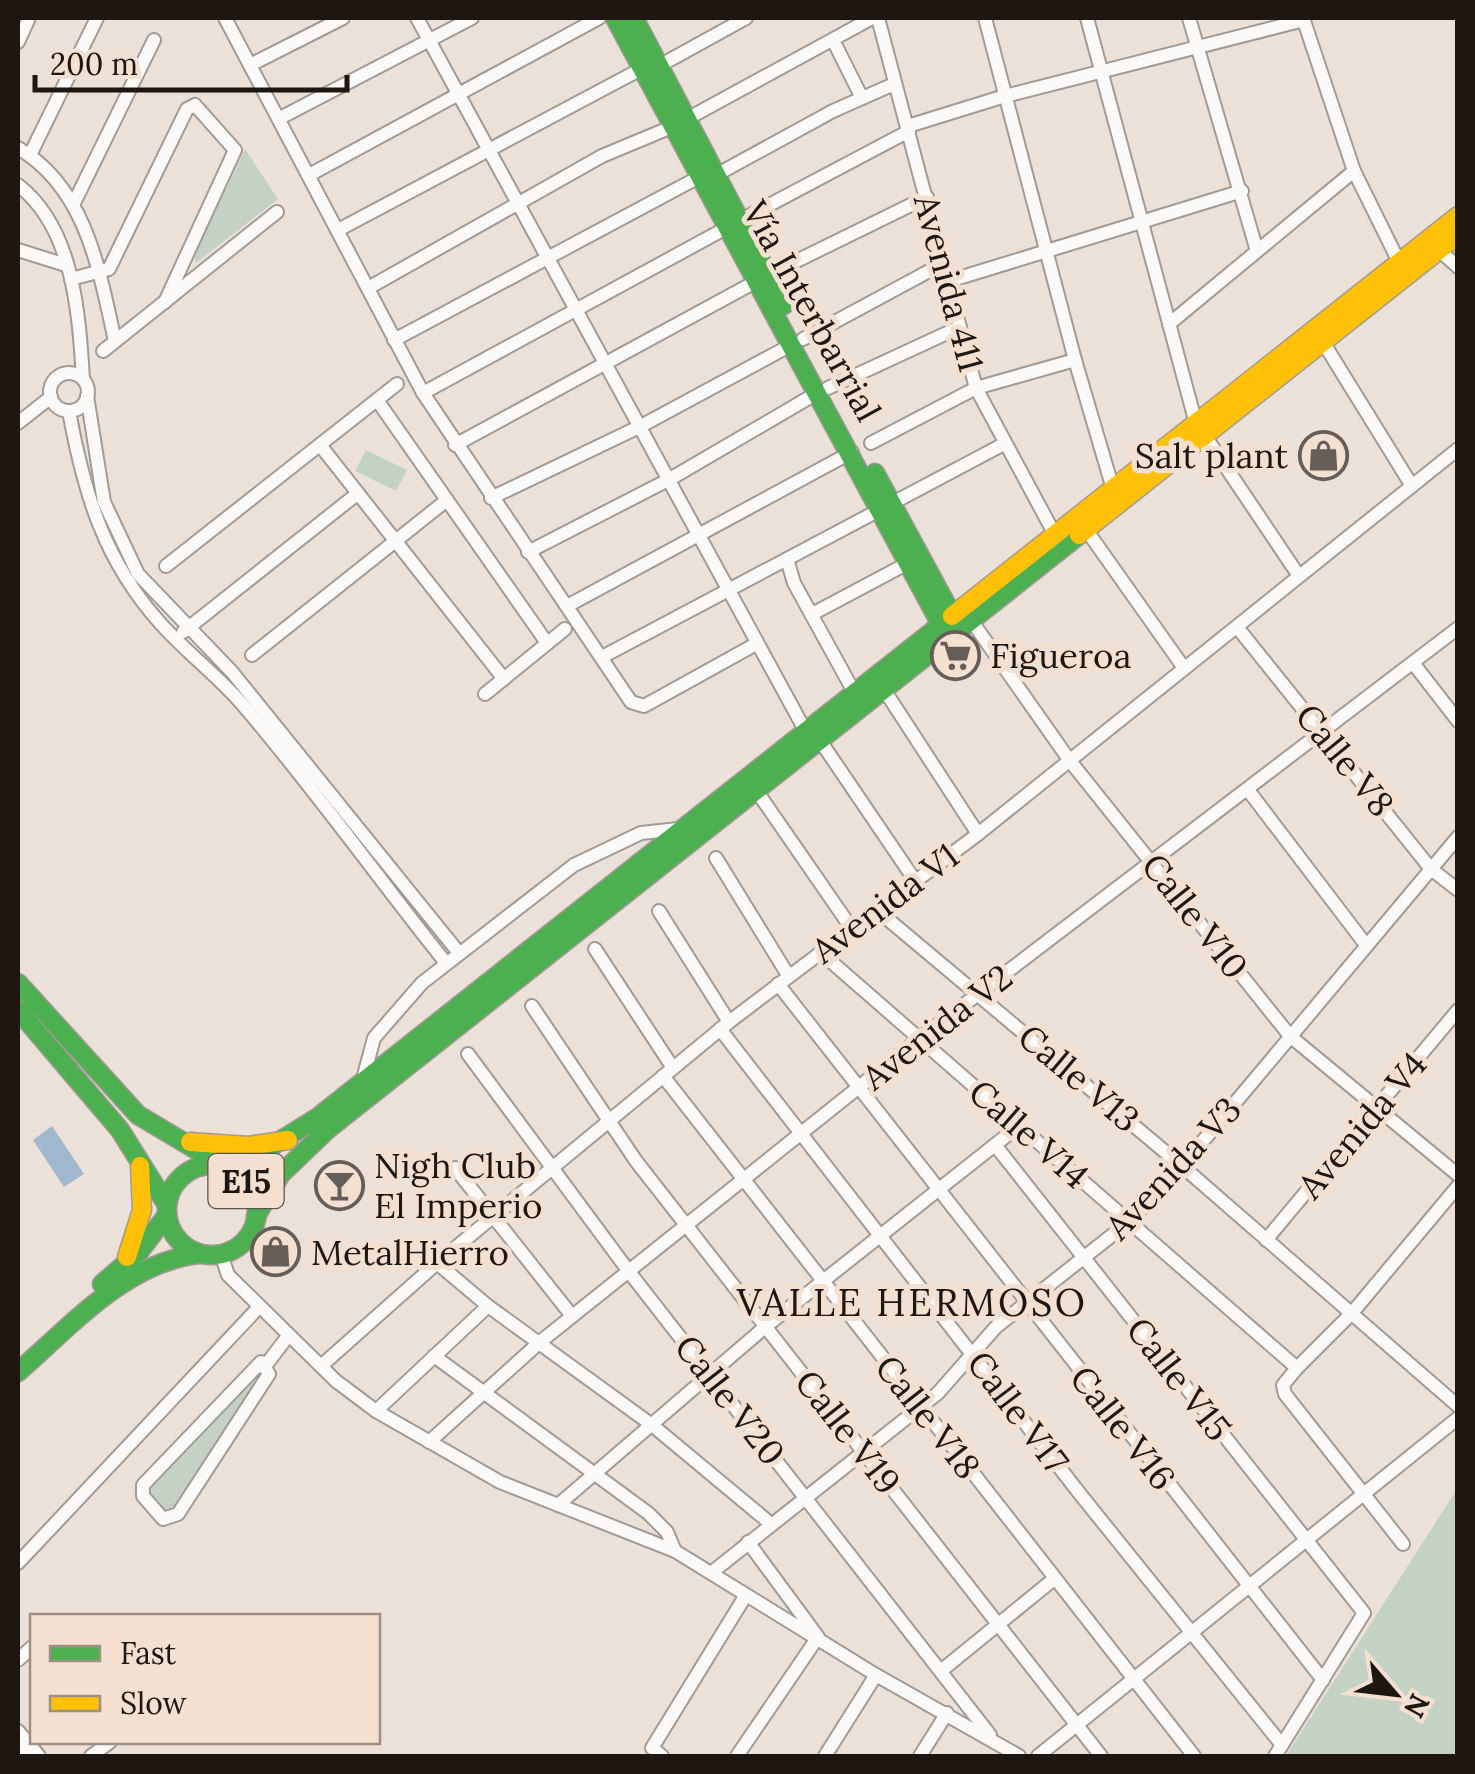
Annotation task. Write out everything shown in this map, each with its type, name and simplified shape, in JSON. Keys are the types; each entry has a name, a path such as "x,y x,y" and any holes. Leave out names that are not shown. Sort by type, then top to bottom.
{"main road":[{"name":"Vía Interbarrial","path":"615,18 651,67 681,122 798,341 852,452 886,505 910,562 954,624"},
{"name":"Vía Interbarrial","path":"634,18 651,67"},
{"path":"229,1169 288,1140 686,828 882,688 1054,535 1113,488 1323,342 1458,216"},
{"path":"256,1216 274,1183 314,1141 756,790 854,692 1085,528 1199,427 1403,269 1458,236"},
{"name":"Vía Interbarrial","path":"822,390 954,624"},
{"name":"E15","path":"18,982 118,1096 177,1140 229,1169 252,1189 256,1216 240,1244 220,1254 184,1252 156,1262 18,1372"},
{"name":"E15","path":"18,1010 139,1158 167,1210 177,1239 200,1254"},
{"path":"177,1140 228,1146 288,1140"},
{"path":"122,1266 142,1210 139,1158"},
{"name":"E15","path":"18,1352 122,1266 167,1210 177,1180 188,1172 212,1165 229,1169"}],"street":[{"path":"18,42 29,18"},
{"path":"97,18 24,152 53,175 73,205 100,274 114,341"},
{"path":"225,18 312,174 423,392 631,702 644,706 756,644"},
{"path":"250,65 343,18"},
{"path":"417,18 609,363 756,644 813,735 916,882"},
{"path":"280,118 472,18"},
{"path":"312,174 599,18"},
{"path":"340,229 491,146 746,18"},
{"path":"370,287 602,156 681,122 875,18"},
{"name":"Avenida 411","path":"875,18 976,388 1002,445 1054,535"},
{"path":"985,18 1044,250 1113,488"},
{"path":"1086,18 1199,427 1299,576"},
{"path":"1189,18 1257,251"},
{"path":"423,392 908,129 1005,96 1303,19 1354,172 1403,269"},
{"path":"73,205 154,40"},
{"path":"833,40 862,98"},
{"path":"394,340 550,255 894,84"},
{"path":"72,279 109,269 188,109 197,106 234,150 165,302"},
{"path":"1170,324 1354,172"},
{"path":"18,185 44,215 72,279 93,458 109,518 138,574 232,672 459,954"},
{"path":"949,281 1242,191"},
{"path":"456,445 763,278 926,197"},
{"path":"103,351 277,212"},
{"path":"18,250 66,265"},
{"path":"1440,250 1458,267"},
{"path":"491,498 641,426 944,263"},
{"path":"528,552 670,479 822,390 960,327"},
{"path":"1323,342 1412,486"},
{"path":"871,443 976,388 1075,360"},
{"path":"82,379 72,373 59,376 51,385 51,398 58,407 69,410 80,406 86,396"},
{"path":"166,566 397,384"},
{"path":"18,423 51,398"},
{"path":"377,400 546,643"},
{"path":"69,410 84,488 110,555 175,639 242,705 446,964"},
{"path":"320,445 504,678"},
{"path":"602,657 727,587 1002,445"},
{"name":"Avenida V1","path":"321,1366 437,1262 725,1025 1070,762 1458,449"},
{"path":"567,606 852,452"},
{"path":"175,639 357,494"},
{"path":"252,655 447,500"},
{"path":"1085,528 1184,668"},
{"path":"787,559 794,584 854,692"},
{"path":"814,614 910,562"},
{"name":"Calle V10","path":"954,624 1154,863 1290,1036 1458,1175"},
{"name":"Calle V8","path":"1237,627 1431,869 1458,890"},
{"name":"Avenida V2","path":"430,1442 540,1342 860,1086 1458,628"},
{"path":"485,694 565,629"},
{"path":"1413,663 1458,721"},
{"path":"882,688 978,834"},
{"path":"756,790 852,929"},
{"path":"1248,790 1366,945"},
{"path":"362,1083 365,1062 381,1028 403,1001 446,964 574,865 605,847 641,833 686,828"},
{"name":"Avenida V3","path":"711,1573 921,1407 974,1354 988,1334 1130,1222 1182,1166 1458,837"},
{"name":"Calle V16","path":"716,858 783,980 860,1086 1323,1680"},
{"name":"Calle V17","path":"658,911 725,1025 802,1133 1192,1633 1279,1751"},
{"name":"Calle V13","path":"878,911 980,993 1458,1406"},
{"name":"Calle V18","path":"594,950 668,1072 744,1180 1194,1756"},
{"name":"Calle V14","path":"820,952 1297,1368"},
{"name":"Calle V19","path":"532,1006 609,1121 688,1227 1101,1756"},
{"name":"Avenida V4","path":"1266,1240 1458,1010"},
{"name":"Calle V20","path":"468,1054 630,1273 996,1742"},
{"path":"558,1505 766,1327 1020,1125"},
{"name":"Calle V15","path":"994,1145 1364,1613 1323,1680"},
{"path":"455,1168 572,1316"},
{"path":"1403,1544 1284,1394 1283,1384 1352,1313 1458,1186"},
{"path":"220,1254 228,1275 259,1307 376,1411 500,1482 675,1551 1013,1755"},
{"path":"437,1262 488,1306 652,1424 771,1524"},
{"path":"376,1411 488,1306"},
{"path":"18,1563 259,1307"},
{"path":"266,1365 288,1336"},
{"path":"434,1356 668,1532 675,1551"},
{"path":"255,1364 266,1365 269,1374 178,1514 163,1519 143,1496 143,1485 255,1364"},
{"path":"1038,1756 1458,1418"},
{"path":"748,1542 818,1637"},
{"path":"942,1670 1054,1579"},
{"path":"653,1754 746,1595"},
{"path":"737,1756 818,1637"},
{"path":"826,1756 876,1675"},
{"path":"1279,1751 1323,1680"},
{"path":"920,1756 946,1712"},
{"path":"18,1738 25,1756"},
{"path":"18,1738 39,1756"}],"green space":[{"path":"245,149 278,199 196,263 194,257"},
{"path":"366,450 407,470 396,491 355,471"},
{"path":"257,1371 261,1374 174,1507 164,1510 151,1495 152,1487"},
{"path":"1457,1489 1457,1756 1286,1756"}],"water":[{"path":"52,1126 84,1174 64,1187 33,1140"}],"traffic: fast":[{"path":"615,18 946,634"},
{"path":"634,18 784,305"},
{"path":"875,473 958,626"},
{"path":"256,1216 281,1174 328,1129 1079,535"},
{"path":"233,1170 317,1118 952,616"},
{"path":"18,983 138,1115 222,1165"},
{"path":"18,1010 120,1130 167,1205"},
{"path":"212,1165 244,1178 257,1210 244,1242 212,1255 180,1242 167,1210 180,1178 212,1165"},
{"path":"102,1284 139,1252 167,1215"},
{"path":"18,1372 124,1283 172,1259 199,1254"}],"traffic: slow":[{"path":"952,616 1458,216"},
{"path":"1079,535 1458,235"},
{"path":"190,1142 248,1146 288,1140"},
{"path":"127,1257 142,1210 140,1166"}],"place":[{"name":"Salt plant","path":"1323,455"},
{"name":"Figueroa","path":"955,655"},
{"name":"Nigh Club El Imperio","path":"339,1185"},
{"name":"MetalHierro","path":"276,1252"}],"district":[{"name":"VALLE HERMOSO","path":"912,1302"}]}
